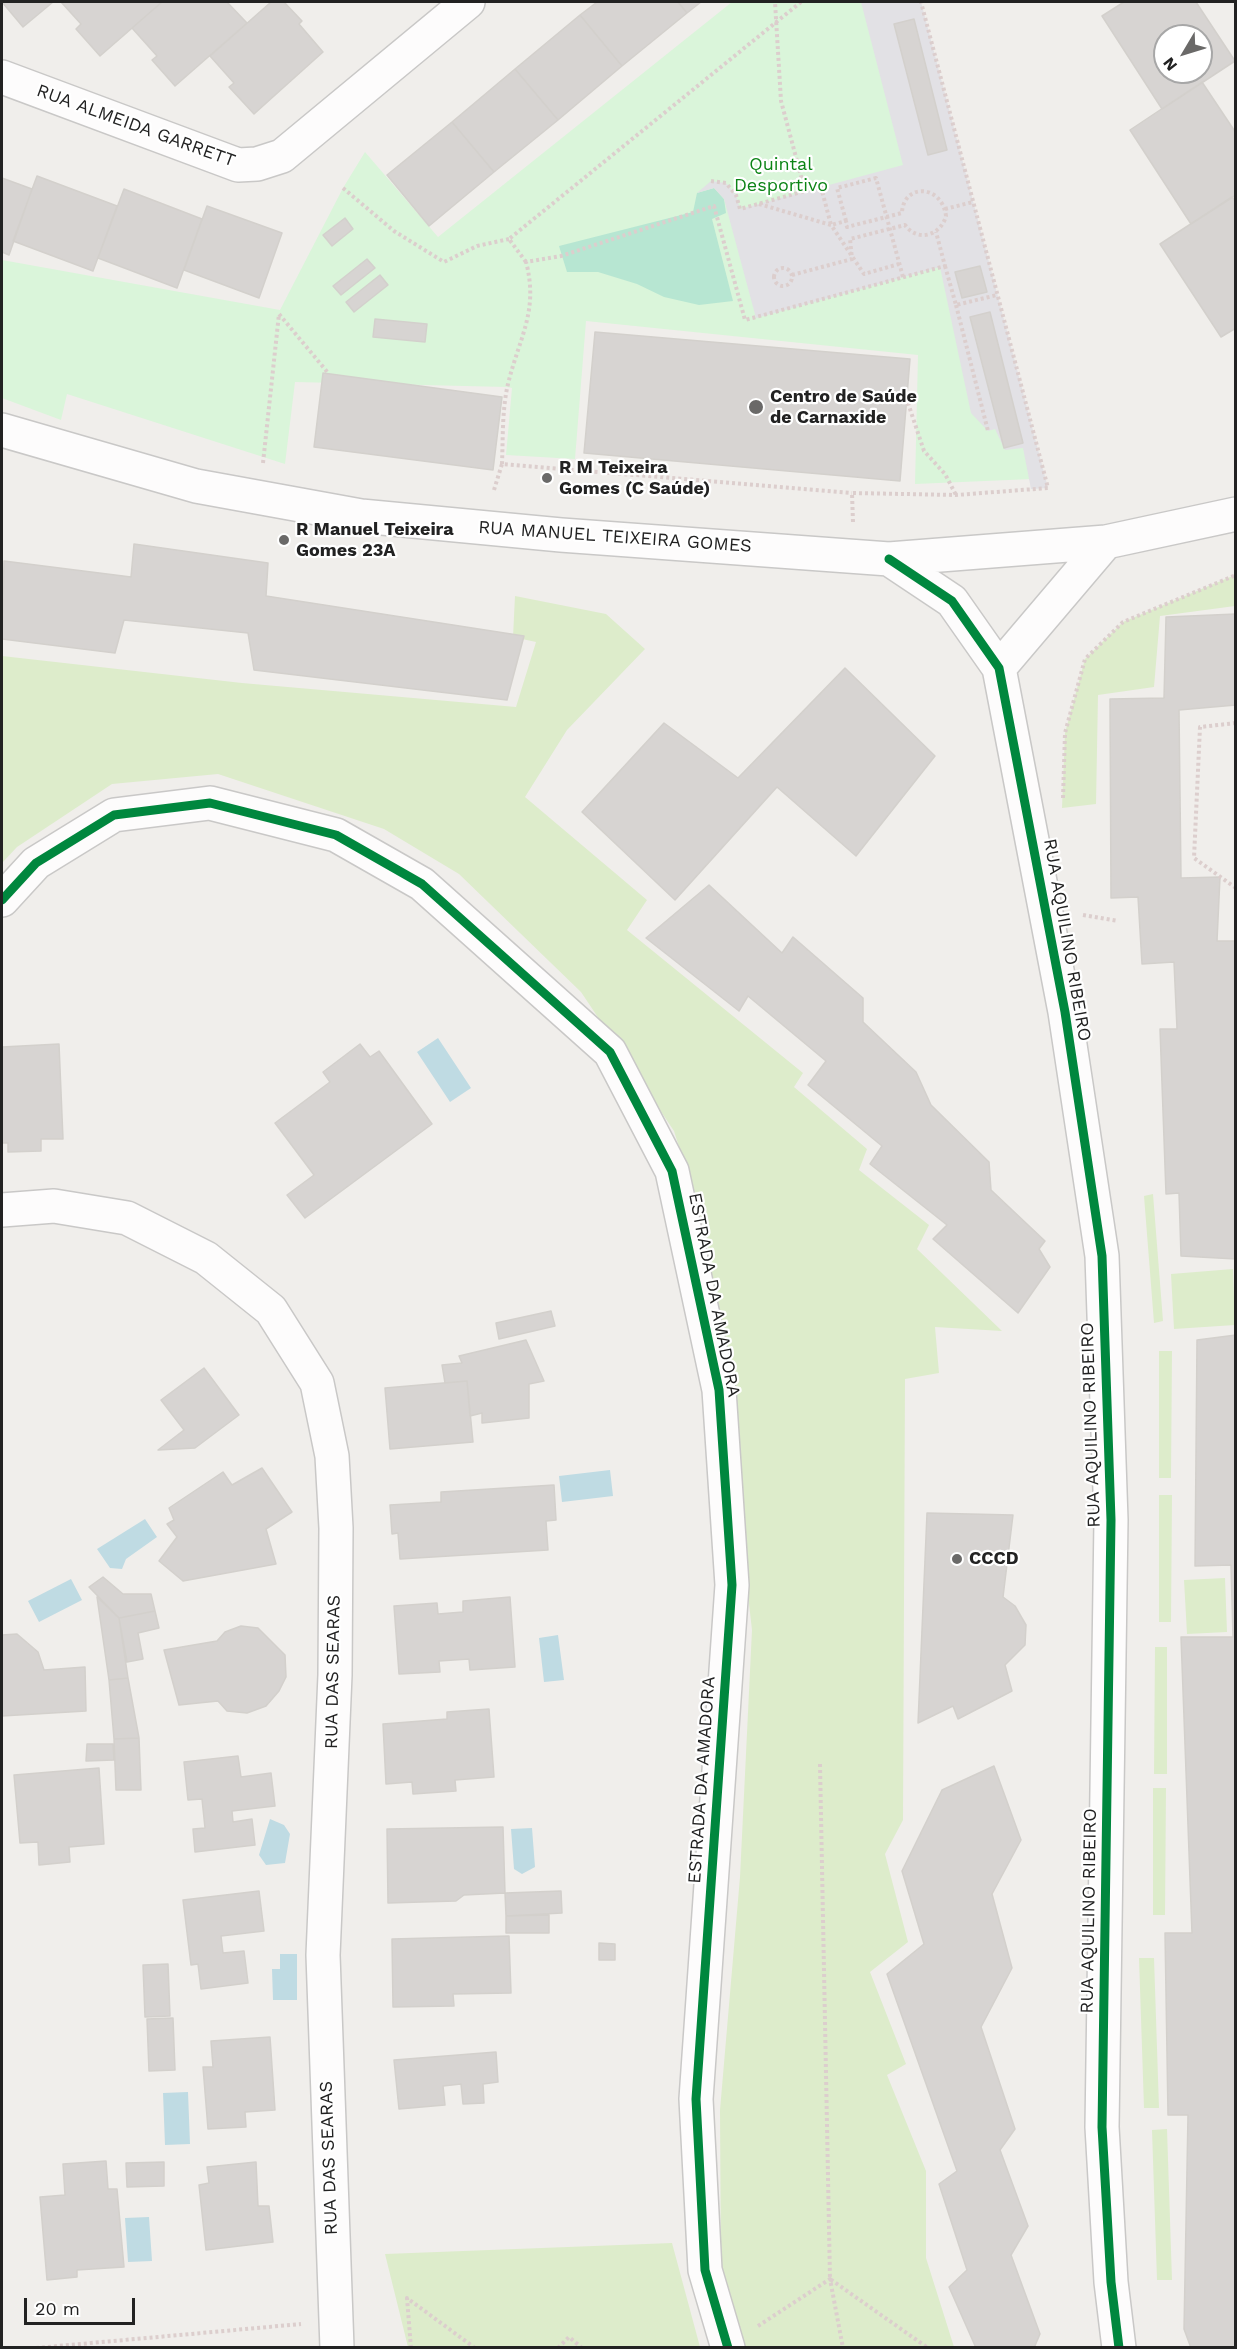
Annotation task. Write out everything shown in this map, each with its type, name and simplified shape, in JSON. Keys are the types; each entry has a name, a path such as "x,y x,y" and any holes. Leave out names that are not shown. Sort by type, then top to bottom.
{"street":[{"name":"RUA ALMEIDA GARRETT","path":"2,77 237,165 257,164 282,156 451,5"},
{"name":"RUA MANUEL TEIXEIRA GOMES","path":"2,430 196,486 361,516 561,535 889,559 1106,542 1236,514"},
{"path":"999,668 1106,542"},
{"name":"RUA AQUILINO RIBEIRO","path":"889,559 952,601 999,668 1065,1012 1102,1256 1111,1520 1102,2127 1111,2282 1119,2348"},
{"name":"ESTRADA DA AMADORA","path":"2,900 36,863 114,815 210,804 336,835 422,884 610,1052 672,1171 719,1390 732,1585 696,2099 705,2270 727,2347"},
{"name":"RUA DAS SEARAS","path":"2,1210 54,1206 127,1218 206,1258 271,1310 317,1383 332,1456 336,1528 335,1675 323,1955 336,2334"}],"path":[{"path":"775,2 774,24 781,100 805,191"},
{"path":"343,188 394,231 444,262 477,246 509,239 801,2"},
{"path":"502,464 852,493 956,495 1048,488 921,2"},
{"path":"852,259 850,239 890,228 905,225 919,235 936,231 944,223 945,208 938,196 925,191 917,192 906,200 902,213 887,217 847,227 837,188 876,177 887,217 890,228 899,264 903,277"},
{"path":"711,181 726,183 736,195 740,209 821,187 831,225 864,274 899,264"},
{"path":"945,208 973,202"},
{"path":"759,204 831,225 846,221"},
{"path":"526,262 561,255 714,206 746,320 945,266"},
{"path":"936,231 988,431"},
{"path":"484,489 496,490 502,464 507,387 532,308 532,283 526,262 509,239"},
{"path":"792,274 852,259"},
{"path":"785,268 792,274 789,285 783,286 776,282 774,276 779,269 785,268"},
{"path":"956,305 998,296"},
{"path":"267,470 262,465 279,314 329,374"},
{"path":"906,398 924,451 945,474 956,495"},
{"path":"852,493 854,555"},
{"path":"1062,808 1065,733 1085,659 1123,622 1236,575"},
{"path":"1236,723 1200,728 1194,858 1236,888"},
{"path":"1081,906 1083,916 1118,921"},
{"path":"820,1764 830,2279 843,2348"},
{"path":"727,2347 830,2279"},
{"path":"830,2279 928,2348"},
{"path":"411,2348 407,2298 475,2348"},
{"path":"36,2348 336,2334"},
{"path":"558,2348 569,2337 582,2348"}],"green space":[{"name":"Quintal Desportivo","path":"732,2 908,2 1032,479 915,484 918,355 586,321 575,459 506,455 512,388 507,387 295,382 285,464 67,394 61,420 2,398 2,260 280,310 343,188 365,152 438,237"},
{"path":"714,188 724,199 726,213 712,219 733,301 699,305 664,297 637,284 598,272 567,272 559,246 693,212 697,193"},
{"path":"1235,575 1235,606 1160,616 1154,687 1098,695 1096,804 1062,808 1065,733 1085,659 1123,622"},
{"path":"515,596 606,614 645,649 567,730 525,797 647,900 627,930 803,1073 794,1087 867,1149 859,1170 929,1225 917,1249 1002,1331 935,1327 939,1373 905,1379 903,1820 885,1854 908,1942 870,1972 906,2064 887,2075 926,2171 926,2258 954,2347 745,2347 721,2272 720,2110 740,1877 752,1630 707,1236 674,1131 581,992 459,874 384,829 218,774 112,784 17,847 2,863 2,656 242,683 516,707 536,642 513,637"},
{"path":"1153,1194 1163,1321 1154,1323 1144,1196"},
{"path":"1233,1269 1235,1325 1174,1329 1171,1274"},
{"path":"1159,1351 1172,1351 1171,1478 1159,1478"},
{"path":"1159,1495 1172,1495 1171,1622 1159,1622"},
{"path":"1225,1578 1227,1632 1187,1634 1184,1580"},
{"path":"1155,1647 1167,1647 1167,1774 1154,1774"},
{"path":"1153,1788 1166,1788 1165,1915 1153,1915"},
{"path":"1139,1958 1154,1958 1159,2108 1144,2108"},
{"path":"1167,2129 1172,2280 1157,2280 1152,2130"},
{"path":"672,2243 700,2347 408,2347 385,2254"}],"shaded area":[{"path":"861,2 921,2 1048,488 1031,489 1023,448 1005,450 995,429 988,431 971,413 940,267 756,318 724,199 714,188 697,193 711,181 726,183 736,195 740,209 903,165"}],"water":[{"path":"438,1038 471,1088 450,1102 417,1052"},
{"path":"610,1470 613,1496 562,1502 559,1476"},
{"path":"145,1519 157,1537 126,1559 122,1569 110,1568 97,1549"},
{"path":"71,1579 82,1600 39,1622 28,1601"},
{"path":"558,1635 564,1680 544,1682 539,1638"},
{"path":"270,1819 284,1825 290,1834 285,1863 266,1865 259,1855"},
{"path":"532,1828 535,1867 522,1874 514,1869 511,1829"},
{"path":"280,1954 297,1954 297,2000 273,2000 272,1969 280,1969"},
{"path":"188,2092 190,2144 165,2145 163,2093"},
{"path":"149,2217 152,2261 128,2262 125,2218"}],"building":[{"path":"2,2 53,2 23,27"},
{"path":"61,2 162,2 100,56 76,29 81,24"},
{"path":"162,2 227,2 247,23 175,86 152,60 157,56 132,28"},
{"path":"271,2 284,2 302,21 299,24 323,52 254,114 229,87 234,83 210,56"},
{"path":"597,2 678,2 687,13 622,66 580,15"},
{"path":"678,2 701,2 687,13"},
{"path":"1124,2 1196,2 1211,24 1153,24 1153,84 1200,84 1162,109 1102,16"},
{"path":"580,15 622,66 558,120 515,69"},
{"path":"914,19 947,150 928,155 894,24"},
{"path":"1213,28 1235,61 1213,75"},
{"path":"515,69 558,120 494,172 452,122"},
{"path":"1199,84 1203,84 1236,133 1236,195 1191,224 1130,130"},
{"path":"452,122 494,172 429,226 387,175"},
{"path":"37,176 117,206 93,271 13,241"},
{"path":"2,178 32,189 9,255 2,252"},
{"path":"124,189 202,219 177,288 98,258"},
{"path":"1232,197 1236,202 1236,328 1221,337 1160,244"},
{"path":"207,206 282,233 259,298 184,270"},
{"path":"345,218 353,229 332,246 323,235"},
{"path":"367,259 375,268 341,295 333,286"},
{"path":"980,266 987,292 962,298 955,272"},
{"path":"380,275 388,285 354,312 346,302"},
{"path":"990,312 1023,443 1004,448 970,317"},
{"path":"375,319 427,324 425,342 373,337"},
{"path":"595,332 910,359 900,481 584,453"},
{"path":"323,373 502,397 493,470 314,447"},
{"path":"134,544 268,563 266,596 524,636 507,700 254,670 248,633 124,620 115,653 2,639 4,561 131,577"},
{"path":"1236,614 1236,705 1179,710 1181,878 1220,877 1217,941 1236,941 1236,1259 1181,1256 1179,1193 1166,1194 1160,1029 1177,1029 1174,962 1142,964 1138,897 1111,898 1110,699 1164,698 1166,617"},
{"path":"845,668 935,756 856,856 777,787 675,900 582,812 664,723 738,778"},
{"path":"709,885 782,953 793,937 863,998 863,1022 916,1072 931,1105 989,1162 991,1190 1045,1241 1039,1249 1050,1267 1018,1313 933,1239 947,1225 870,1164 882,1146 808,1085 826,1061 748,996 739,1011 646,938"},
{"path":"59,1044 63,1139 41,1139 41,1151 8,1152 8,1143 2,1143 2,1047"},
{"path":"360,1044 370,1057 379,1051 432,1124 305,1218 287,1195 314,1175 275,1123 330,1082 323,1072"},
{"path":"551,1311 555,1326 499,1339 496,1323"},
{"path":"1236,1335 1236,2348 1191,2348 1184,2329 1188,2115 1168,2115 1165,1933 1192,1933 1181,1637 1233,1637 1231,1565 1195,1566 1197,1340"},
{"path":"526,1340 544,1381 529,1384 529,1418 482,1423 482,1413 470,1416 467,1381 445,1383 442,1365 462,1363 459,1356"},
{"path":"204,1368 239,1415 195,1448 158,1450 184,1430 161,1400"},
{"path":"467,1381 473,1442 390,1449 385,1388"},
{"path":"262,1468 292,1512 266,1529 276,1564 183,1581 159,1561 177,1537 167,1524 174,1520 169,1508 223,1472 232,1485"},
{"path":"554,1485 556,1520 546,1521 548,1550 400,1559 398,1533 392,1534 390,1505 441,1502 441,1492"},
{"path":"927,1513 1013,1515 1003,1597 1015,1606 1026,1625 1025,1645 1005,1665 1012,1691 958,1719 953,1706 918,1723"},
{"path":"103,1577 123,1594 151,1594 155,1611 119,1618 89,1587"},
{"path":"97,1597 119,1618 128,1678 109,1680"},
{"path":"510,1597 515,1667 470,1670 469,1659 439,1661 440,1672 399,1674 394,1606 437,1603 438,1614 463,1612 463,1601"},
{"path":"155,1611 159,1628 138,1633 143,1659 127,1662 119,1618"},
{"path":"241,1626 258,1628 285,1655 286,1677 279,1691 266,1706 247,1713 227,1711 218,1701 179,1705 164,1650 217,1641 225,1632"},
{"path":"17,1634 38,1652 44,1670 85,1667 86,1711 2,1716 2,1635"},
{"path":"128,1678 139,1738 114,1739 109,1680"},
{"path":"489,1709 494,1777 455,1780 456,1791 413,1794 412,1782 386,1784 383,1724 447,1719 447,1712"},
{"path":"139,1738 141,1790 116,1790 114,1739"},
{"path":"87,1744 113,1744 114,1760 86,1761"},
{"path":"238,1756 241,1777 271,1773 275,1806 232,1811 233,1822 252,1819 255,1845 195,1852 193,1829 205,1828 202,1799 188,1800 184,1762"},
{"path":"994,1766 1021,1840 992,1894 1012,1968 981,2027 1015,2129 1000,2150 1028,2226 1011,2255 1040,2334 1034,2348 976,2348 949,2287 967,2270 939,2184 957,2171 887,1974 924,1944 902,1871 942,1790"},
{"path":"99,1768 104,1844 69,1847 70,1862 39,1865 38,1842 20,1843 14,1775"},
{"path":"503,1827 505,1893 464,1895 456,1901 388,1903 387,1829"},
{"path":"259,1891 264,1931 221,1936 223,1953 244,1951 248,1983 201,1989 198,1964 191,1965 183,1900"},
{"path":"561,1891 562,1913 506,1916 505,1893"},
{"path":"549,1915 549,1933 506,1933 506,1916"},
{"path":"509,1936 511,1993 453,1994 454,2006 393,2007 392,1939"},
{"path":"599,1943 615,1944 615,1960 599,1960"},
{"path":"168,1964 170,2016 145,2017 143,1965"},
{"path":"173,2018 175,2070 149,2071 147,2019"},
{"path":"270,2037 275,2110 245,2112 246,2127 208,2129 203,2067 213,2067 211,2041"},
{"path":"496,2052 498,2082 483,2084 484,2103 463,2104 461,2084 443,2086 445,2105 399,2109 394,2060"},
{"path":"106,2161 108,2189 117,2189 124,2267 77,2270 77,2277 47,2280 40,2197 65,2195 63,2164"},
{"path":"164,2162 164,2186 127,2187 126,2163"},
{"path":"256,2162 258,2206 269,2206 273,2242 206,2250 199,2185 209,2183 207,2167"}],"cycle path":[{"path":"889,559 952,601 999,668 1065,1012 1102,1256 1111,1520 1102,2127 1111,2282 1119,2348"},
{"path":"2,900 36,863 114,815 210,803 336,835 422,884 610,1052 672,1171 719,1390 732,1585 696,2099 705,2270 728,2348"}],"place":[{"name":"Centro de Saúde de Carnaxide","path":"756,407"},
{"name":"R M Teixeira Gomes (C Saúde)","path":"547,478"},
{"name":"R Manuel Teixeira Gomes 23A","path":"284,540"},
{"name":"CCCD","path":"957,1559"}]}
